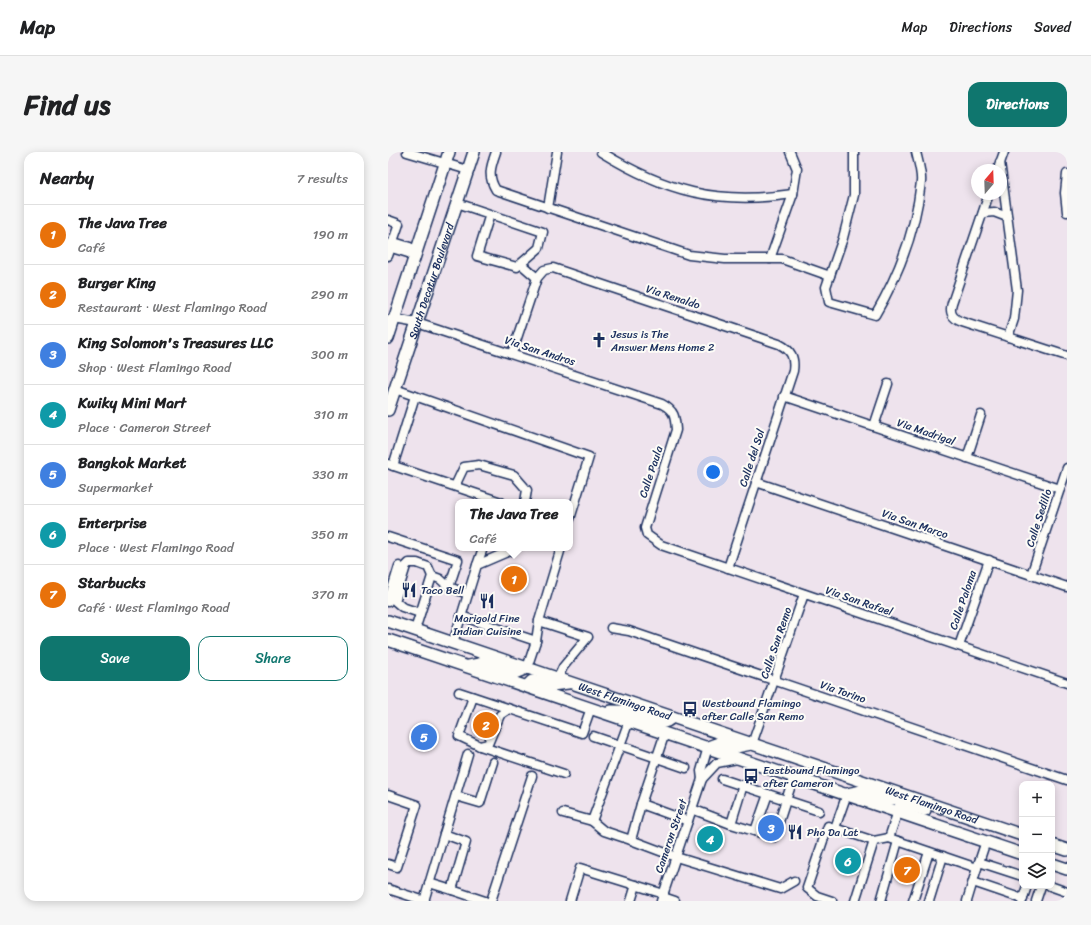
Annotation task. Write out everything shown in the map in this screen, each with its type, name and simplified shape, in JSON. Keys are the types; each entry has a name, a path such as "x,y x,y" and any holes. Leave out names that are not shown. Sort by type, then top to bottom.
{"main road":[{"name":"South Decatur Boulevard","path":"388,338 390,317 449,152"},
{"name":"South Decatur Boulevard","path":"388,410 474,152"},
{"name":"West Flamingo Road","path":"388,621 1019,834"},
{"name":"West Flamingo Road","path":"388,640 1019,853"},
{"path":"468,666 484,663 515,673 527,668"},
{"path":"527,686 532,681 552,685 571,683"},
{"path":"594,709 630,712 659,722 666,722 672,717"},
{"path":"708,747 719,744 736,747 752,744"},
{"path":"847,794 863,791 890,800 902,795"},
{"path":"898,811 901,805 904,804 959,821 986,823"},
{"path":"1055,846 1067,850"},
{"path":"1055,865 1067,869"}],"street":[{"path":"407,152 422,154 468,170"},
{"path":"496,152 490,171 491,183 496,190 689,256 725,260 782,259 830,276"},
{"path":"548,208 557,152"},
{"path":"601,152 623,165 654,180 689,192 721,197 768,197 793,194"},
{"path":"770,259 793,194 797,169 790,152"},
{"path":"854,152 854,195 843,238 826,287 829,302 875,315 890,290 910,234 921,181 916,152"},
{"path":"1000,164 1004,152"},
{"path":"1067,174 1065,194 1067,212"},
{"path":"987,200 950,312 956,319 962,322 1067,356"},
{"path":"1004,200 1017,290 1015,314 1008,337"},
{"path":"457,203 490,214 542,232 539,248 517,267 477,256 490,214"},
{"path":"983,213 994,212 1007,217"},
{"path":"388,220 399,224 390,244 388,256"},
{"path":"390,244 397,243 410,247 414,252"},
{"path":"512,353 537,278 521,264"},
{"name":"Via Renaldo","path":"537,278 544,270 553,268 779,344 792,354"},
{"name":"Via San Andros","path":"390,317 417,323 512,353 662,404 670,408 675,414"},
{"name":"Calle del Sol","path":"728,568 793,370 794,362 792,354"},
{"path":"874,426 888,384"},
{"path":"395,389 589,457 573,509"},
{"path":"415,396 391,465 491,499"},
{"name":"Via Madrigal","path":"784,396 1060,489"},
{"name":"Calle Paula","path":"647,535 645,528 676,430 675,414"},
{"path":"967,458 981,415"},
{"path":"455,486 464,467 479,466 514,475 527,490 526,499"},
{"name":"Calle Sedillo","path":"1031,575 1067,468"},
{"name":"Via San Marco","path":"756,482 1067,587"},
{"name":"Via San Rafael","path":"647,535 661,545 1067,683"},
{"path":"388,537 458,560 449,587"},
{"path":"453,643 482,551"},
{"path":"477,565 510,551"},
{"path":"527,668 536,641 539,621 560,551"},
{"name":"Calle Paloma","path":"959,646 989,560"},
{"path":"415,630 432,576 428,567 417,563 409,563 405,570 395,601 396,604 420,613"},
{"path":"388,602 399,566"},
{"path":"432,576 440,579 449,587 468,594"},
{"name":"Calle San Remo","path":"752,744 804,594"},
{"path":"461,616 536,641"},
{"path":"539,621 588,637 563,667 558,678"},
{"name":"Via Torino","path":"611,628 630,631 1067,780"},
{"path":"459,692 582,733 594,709"},
{"path":"473,696 460,736 480,746 564,774"},
{"path":"480,746 488,744 500,715 509,709"},
{"path":"592,821 629,721"},
{"path":"631,840 641,804 665,733"},
{"path":"593,736 686,768"},
{"name":"Cameron Street","path":"663,897 702,779 701,770 708,747"},
{"path":"388,889 406,898 424,901 468,754"},
{"name":"Cameron Street","path":"702,779 718,763 731,760 745,760"},
{"path":"456,796 480,803 493,762"},
{"path":"491,901 532,776"},
{"path":"692,809 732,824 774,837 794,776"},
{"path":"722,779 818,811"},
{"path":"732,824 743,786"},
{"path":"755,831 768,794"},
{"path":"835,828 847,794"},
{"path":"388,795 417,805 397,867 388,864"},
{"path":"641,804 688,821"},
{"path":"889,838 898,811"},
{"path":"563,813 592,821 604,831 676,857 780,889 794,881"},
{"path":"832,901 817,896 807,888 828,826 874,841 889,838 929,852 1019,875"},
{"path":"444,834 466,842 452,890"},
{"path":"855,901 874,841"},
{"path":"881,901 898,841"},
{"path":"967,901 986,841"},
{"path":"913,901 929,852"},
{"path":"929,901 943,856"},
{"path":"570,901 580,868 636,885 675,901"},
{"path":"973,882 1022,900 1026,889"},
{"path":"429,883 484,901"},
{"path":"631,901 636,885"},
{"path":"1055,888 1067,892"},
{"path":"1036,901 1040,889"}],"place":[{"name":"Jesus is The Answer Mens Home 2","path":"599,340"},
{"name":"The Java Tree","path":"514,579"},
{"name":"Taco Bell","path":"409,590"},
{"name":"Marigold Fine Indian Cuisine","path":"487,601"},
{"name":"Westbound Flamingo after Calle San Remo","path":"690,709"},
{"name":"Burger King","path":"486,725"},
{"name":"Bangkok Market","path":"424,737"},
{"name":"Eastbound Flamingo after Cameron","path":"751,776"},
{"name":"King Solomon's Treasures LLC","path":"771,828"},
{"name":"Pho Da Lat","path":"795,832"},
{"name":"Kwiky Mini Mart","path":"710,839"},
{"name":"Enterprise","path":"848,861"},
{"name":"Starbucks","path":"907,870"}]}
